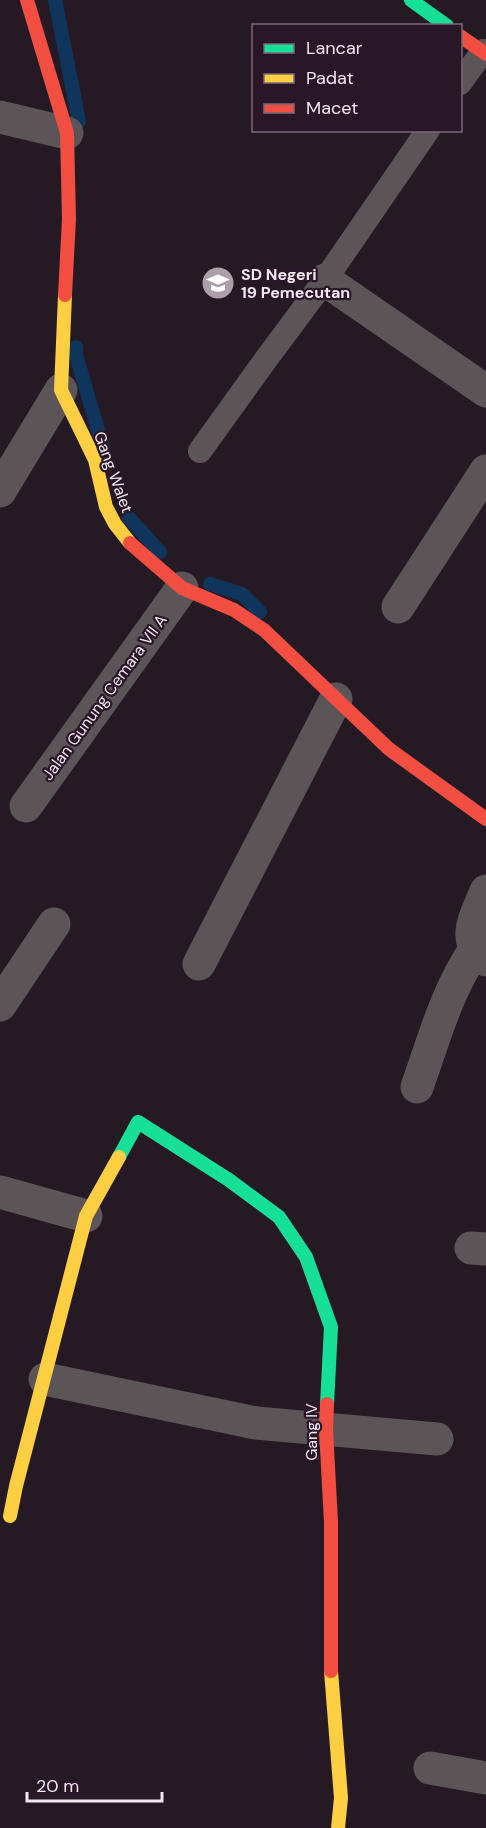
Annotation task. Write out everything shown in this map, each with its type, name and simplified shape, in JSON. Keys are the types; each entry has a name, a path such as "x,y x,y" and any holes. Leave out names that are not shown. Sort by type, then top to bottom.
{"street":[{"name":"Gang Walet","path":"27,0 67,133 69,219 61,390 95,460 106,507 115,524 133,548 182,588 234,610 264,630 389,749 486,819"},
{"path":"411,0 444,24"},
{"path":"462,37 484,52"},
{"path":"0,117 67,133"},
{"path":"325,280 486,391"},
{"path":"0,491 61,390"},
{"path":"398,607 486,471"},
{"name":"Jalan Gunung Cemara VII A","path":"26,806 182,588"},
{"path":"199,964 336,699"},
{"path":"417,1087 447,999 462,968 481,954 472,944 471,932 486,891"},
{"path":"0,1005 54,924"},
{"name":"Gang IV","path":"86,1216 138,1122 229,1180 279,1216 306,1257 331,1327 326,1430 331,1522 331,1675 341,1798 339,1828"},
{"path":"0,1192 86,1216 10,1516"},
{"path":"45,1378 256,1423 437,1439"},
{"path":"430,1768 486,1778"}],"lane":[{"path":"462,80 484,52"},
{"path":"200,452 325,280 427,132"}],"waterway":[{"path":"55,0 79,121"},
{"path":"76,347 76,355 103,447"},
{"path":"129,518 160,552"},
{"path":"210,584 242,594 260,612"}],"traffic: fast":[{"path":"411,0 444,24"},
{"path":"119,1157 138,1122 229,1180 279,1217 306,1257 331,1327 327,1404"}],"traffic: slow":[{"path":"65,295 61,390 95,460 106,507 115,524 130,543"},
{"path":"10,1516 86,1216 119,1157"},
{"path":"331,1671 341,1798 338,1828"}],"traffic: jam":[{"path":"27,0 67,133 69,219 65,295"},
{"path":"462,37 486,54"},
{"path":"130,543 182,588 234,610 264,630 389,749 486,819"},
{"path":"327,1404 326,1430 331,1522 331,1671"}],"place":[{"name":"SD Negeri 19 Pemecutan","path":"218,283"}]}
